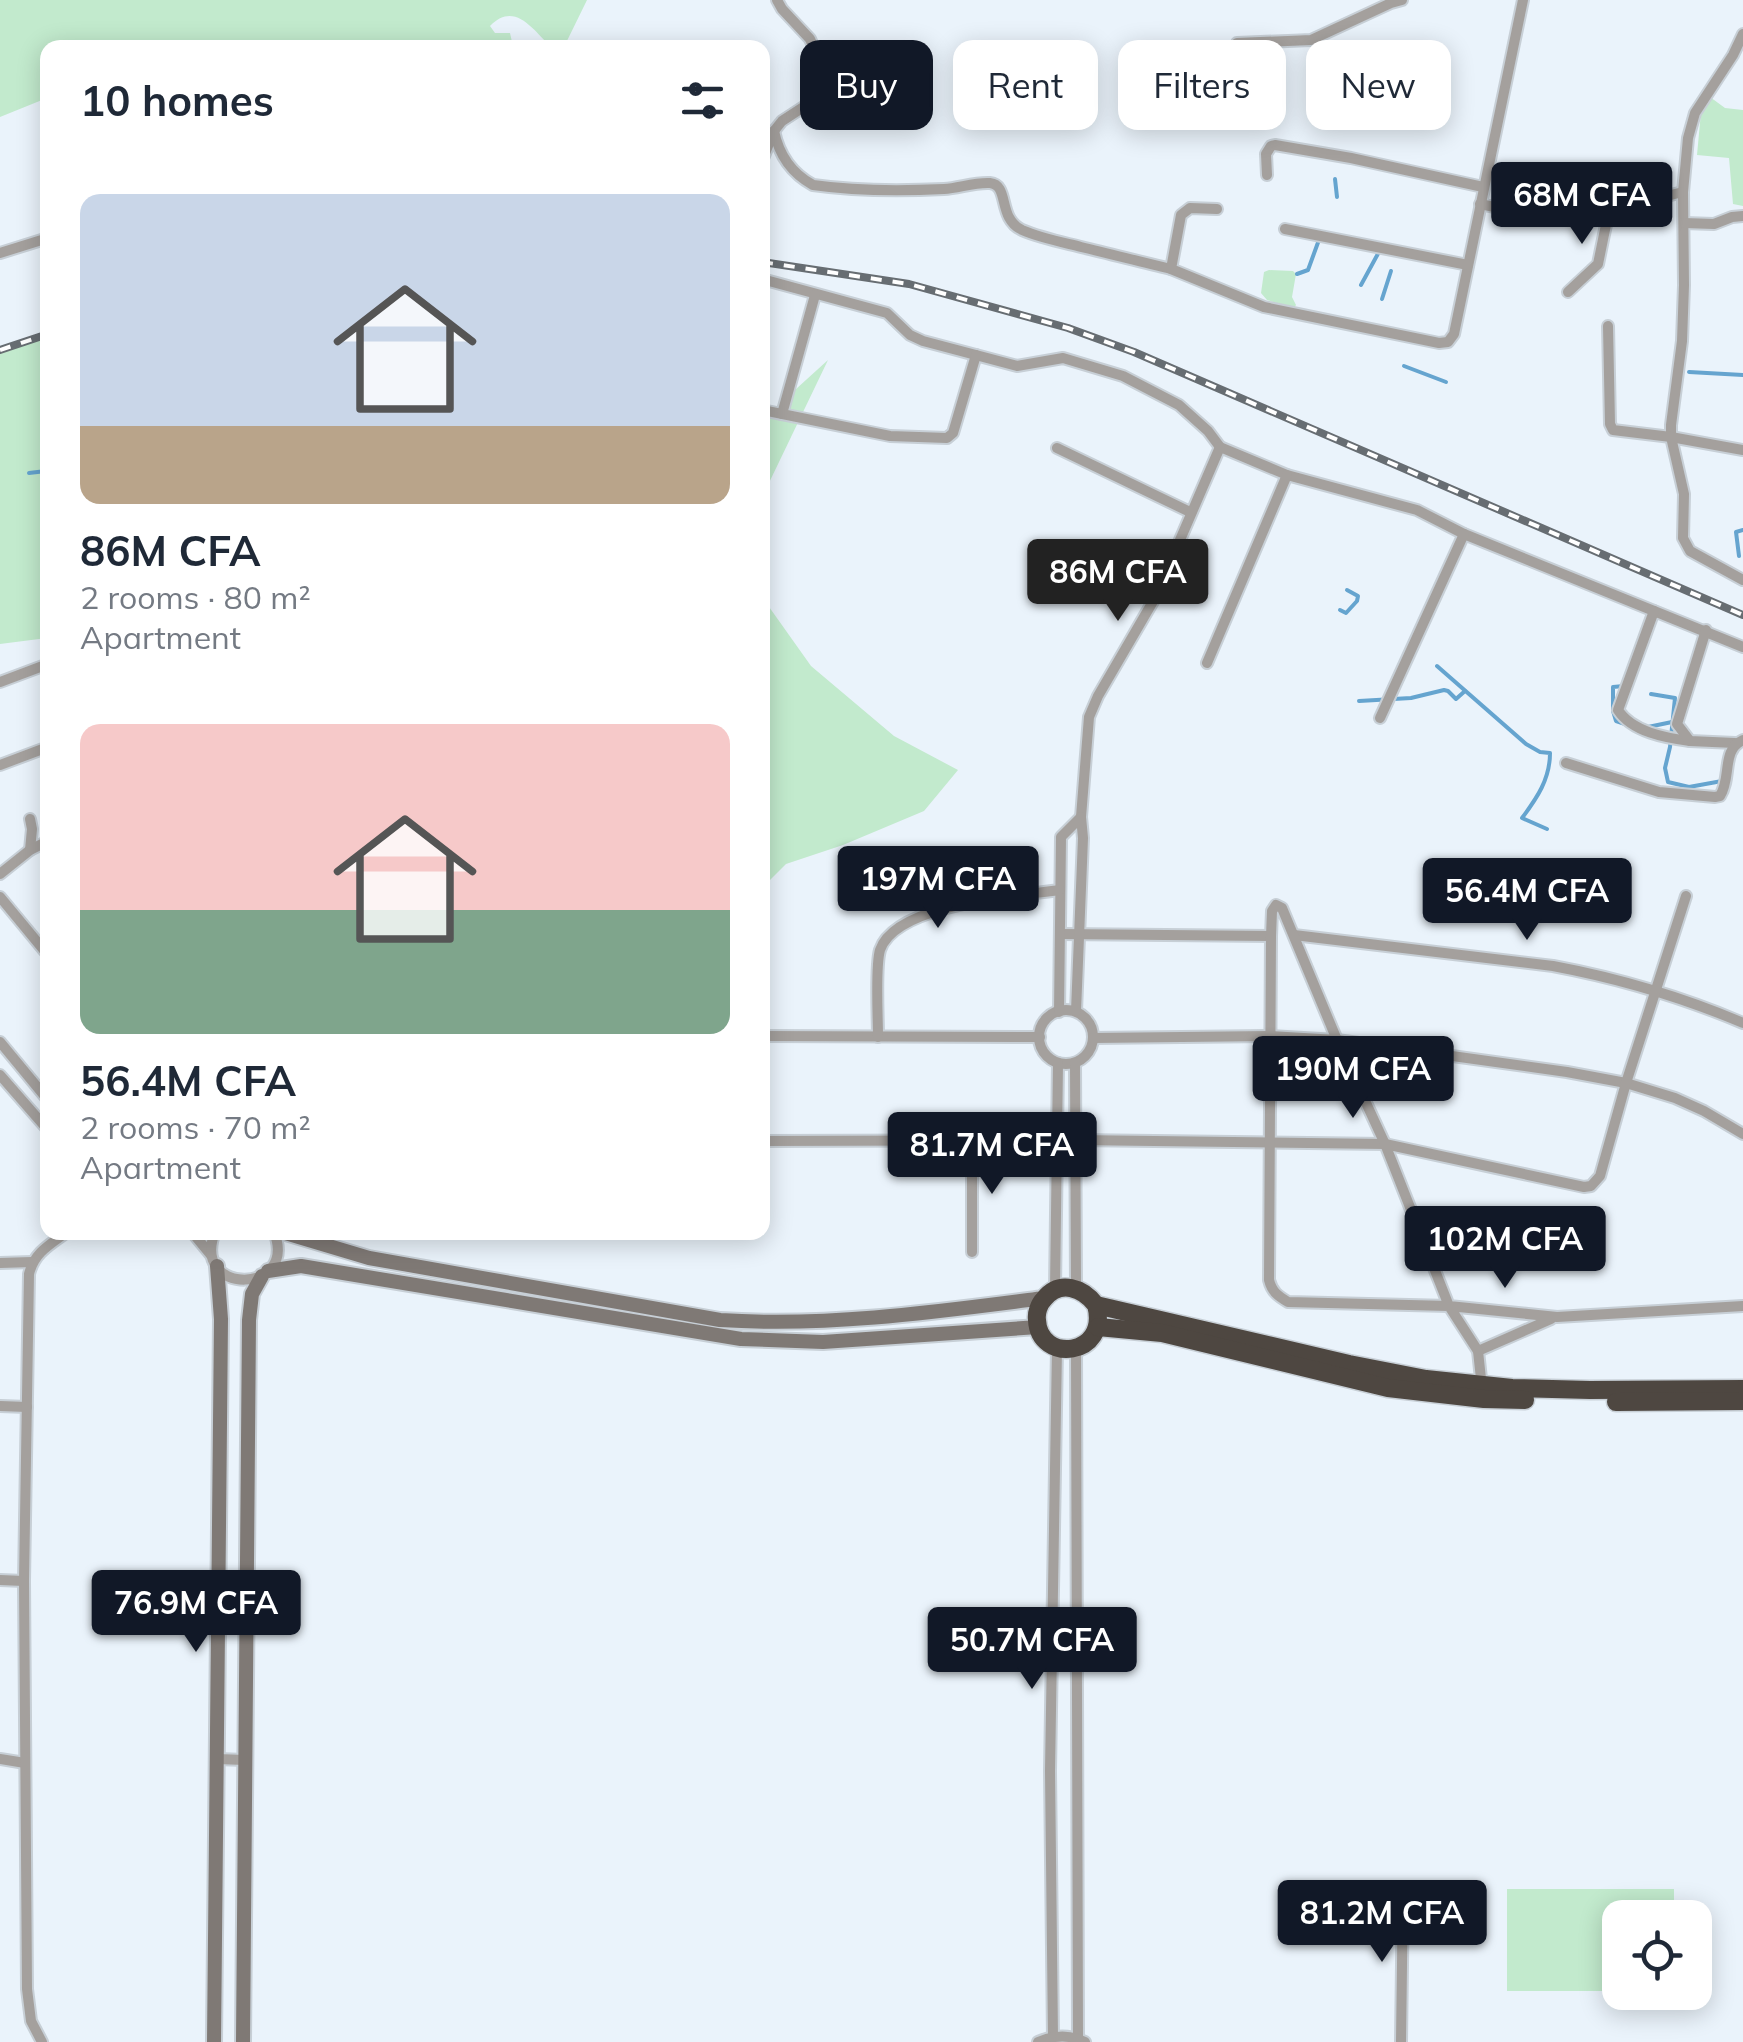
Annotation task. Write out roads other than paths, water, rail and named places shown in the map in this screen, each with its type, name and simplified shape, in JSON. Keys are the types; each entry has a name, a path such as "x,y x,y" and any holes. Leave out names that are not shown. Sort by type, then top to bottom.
{"highway":[{"path":"1066,1287 1076,1288 1088,1294 1096,1305 1098,1328 1085,1344 1066,1348 1045,1340 1036,1317 1050,1294 1066,1287"},
{"path":"1096,1305 1483,1392 1573,1402 1743,1400"},
{"path":"1098,1328 1162,1333 1388,1388 1483,1392 1743,1388"}],"street":[{"path":"778,0 811,40"},
{"path":"774,131 783,160 813,185 944,189 989,183 1002,191 1009,220 1020,229 1171,269 1264,307 1438,344 1448,342 1454,334 1524,0"},
{"path":"1286,41 1312,40 1394,1"},
{"path":"1743,34 1695,113 1688,138 1683,192 1682,341 1670,437 1684,494 1686,545 1690,552 1743,580"},
{"path":"770,141 782,122 800,110"},
{"path":"1267,175 1266,154 1275,145 1483,187"},
{"path":"1480,204 1540,218 1609,210 1683,192"},
{"path":"1171,269 1181,216 1190,208 1216,209"},
{"path":"1568,292 1598,264 1609,210"},
{"path":"1684,223 1714,224 1743,216"},
{"path":"1285,229 1468,265"},
{"path":"0,253 40,240"},
{"path":"770,281 887,313 910,335 976,355 1017,366 1063,358 1124,376 1179,405 1220,447 1287,475 1417,510 1464,534 1743,647"},
{"path":"782,414 814,294"},
{"path":"1608,326 1611,428 1743,450"},
{"path":"770,412 890,436 947,438 953,434 976,355"},
{"path":"1076,1011 1081,817 1090,717 1154,598 1220,447"},
{"path":"1058,448 1190,512"},
{"path":"1207,663 1287,475"},
{"path":"1380,718 1464,534"},
{"path":"1654,611 1618,710 1644,730 1690,741 1739,741"},
{"path":"1690,741 1679,729 1677,718 1706,630"},
{"path":"0,682 40,667"},
{"path":"1566,763 1659,792 1716,797 1725,789 1730,749 1739,741"},
{"path":"0,765 40,750"},
{"path":"1058,1012 1061,838 1081,817"},
{"path":"30,819 30,850"},
{"path":"0,874 40,845"},
{"path":"878,1036 879,952 888,936 948,906 1060,890"},
{"path":"770,1141 1386,1144 1591,1186 1600,1176 1686,896"},
{"path":"0,897 40,943"},
{"path":"1483,1392 1478,1352 1449,1306 1386,1144 1282,908 1276,905 1272,911 1269,1280 1278,1296 1288,1302 1449,1306 1557,1317 1743,1306"},
{"path":"1060,934 1272,936"},
{"path":"1294,935 1585,972 1656,991 1743,1023"},
{"path":"1076,1011 1088,1022 1093,1038 1088,1054 1076,1063 1058,1063 1044,1053 1040,1037 1045,1021 1058,1012 1076,1011"},
{"path":"770,1036 1040,1037"},
{"path":"1093,1038 1270,1036 1337,1040 1567,1072 1626,1083 1675,1098 1743,1134"},
{"path":"0,1042 40,1090"},
{"path":"311,1240 387,1261 720,1320 833,1322 1050,1294 1058,1063"},
{"path":"1076,1063 1076,1288"},
{"path":"0,1075 40,1121"},
{"path":"972,1142 972,1252"},
{"path":"42,2042 31,2021 26,1989 24,1581 28,1274 41,1251 56,1240"},
{"path":"198,1240 232,1279 242,1281 301,1266 740,1340 823,1342 1038,1327"},
{"path":"213,1240 221,1319 214,2042"},
{"path":"243,2042 248,1320 252,1294 274,1262 277,1240"},
{"path":"0,1263 32,1262"},
{"path":"1478,1352 1557,1317"},
{"path":"1053,2037 1050,1771 1066,1348"},
{"path":"1038,2042 1053,2037 1081,2040 1066,1348"},
{"path":"0,1406 26,1407"},
{"path":"0,1580 24,1581"},
{"path":"0,1759 25,1763"},
{"path":"216,1759 245,1760"},
{"path":"1401,2042 1403,1888"}],"waterway":[{"path":"1335,179 1337,197"},
{"path":"1297,274 1308,270 1320,237"},
{"path":"1361,285 1380,250"},
{"path":"1382,299 1391,271"},
{"path":"1404,366 1446,382"},
{"path":"1689,372 1743,375"},
{"path":"29,473 40,472"},
{"path":"1739,556 1736,532 1743,530"},
{"path":"1340,610 1346,613 1357,601 1358,596 1347,590"},
{"path":"1437,666 1526,744 1550,753 1545,780 1522,818 1547,829"},
{"path":"1624,686 1613,687 1613,711 1616,721 1628,725"},
{"path":"1359,701 1411,698 1444,690 1456,699 1465,691"},
{"path":"1651,694 1675,698 1665,768 1668,782 1689,787 1722,781"},
{"path":"1648,727 1672,722"}],"railway":[{"path":"770,263 909,284 1068,328 1134,352 1743,615"},
{"path":"0,350 40,337"}]}
